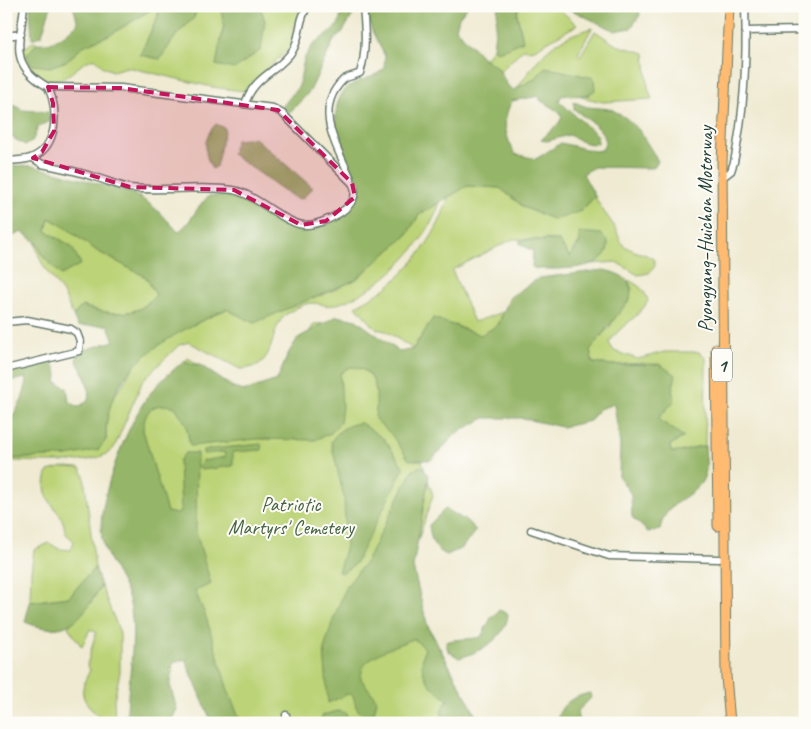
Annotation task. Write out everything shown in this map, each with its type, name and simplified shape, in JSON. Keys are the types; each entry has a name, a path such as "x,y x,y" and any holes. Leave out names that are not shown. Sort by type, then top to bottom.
{"highway":[{"name":"Pyongyang–Huichon Motorway","path":"723,6 719,122 715,418 721,668 725,723"},
{"name":"Pyongyang–Huichon Motorway","path":"729,6 722,178 726,676 730,723"}],"street":[{"path":"24,6 20,54 23,67 32,78 48,87 121,88 278,110 352,183"},
{"path":"244,104 254,84 294,49 302,18 308,6"},
{"path":"33,158 42,164 130,188 234,190 301,225 316,225 326,221 349,206 355,197 355,188 331,136 328,113 335,92 343,80 360,72 364,62 365,30 363,6"},
{"path":"722,178 731,171 739,138 746,76 745,6"},
{"path":"746,31 805,30"},
{"path":"6,36 21,34"},
{"path":"6,161 33,158 42,152 54,131 55,116 48,87"},
{"path":"6,322 27,320 71,329 77,333 80,346 78,351 6,369"},
{"path":"531,530 609,556 719,559"}],"highlighted area":[{"path":"48,87 121,88 278,110 352,183 355,197 326,221 301,225 234,190 130,187 33,158 42,152 54,131 53,103"}],"green space":[{"path":"30,6 51,6 42,35 32,39"},
{"path":"73,6 157,6 113,33 83,46 67,61 50,67 32,65 26,56 37,43 55,41 78,23"},
{"path":"157,6 158,16 140,55 160,59 177,34 194,18 197,6 220,6 224,24 216,65 265,21 260,6 303,6 295,22 291,47 243,91 212,87 127,67 113,71 103,67 95,58 66,77 52,81 43,79 33,73 25,62 23,49 33,42 37,43 26,56 67,61 83,46 113,33"},
{"path":"158,6 197,6 194,18 177,34 160,59 140,55 158,16"},
{"path":"220,6 260,6 265,21 261,50 234,69 216,65 224,24"},
{"path":"344,6 357,8 342,33 334,40 310,91 290,112 284,112 282,107 299,86 304,59 312,46 338,25"},
{"path":"365,6 468,6 459,17 456,29 482,57 498,68 508,86 514,90 536,78 545,67 594,78 595,90 591,93 561,96 559,101 597,135 598,143 586,143 569,135 547,141 541,140 559,123 562,117 559,112 540,100 539,96 512,101 506,115 507,134 515,154 536,159 561,143 594,151 602,150 605,143 604,137 597,126 574,109 574,102 587,107 611,109 626,118 639,130 658,161 653,168 594,167 583,174 595,196 581,211 555,220 525,208 500,188 467,186 419,215 406,236 355,280 254,323 226,309 183,330 162,343 128,373 116,392 108,414 106,440 98,450 67,456 6,459 6,419 10,421 22,400 27,382 25,378 6,382 6,371 50,362 56,371 56,382 67,388 69,401 78,407 88,401 89,395 86,379 76,359 81,351 114,341 108,325 78,326 73,316 82,306 111,313 134,311 143,307 156,295 146,277 97,251 65,227 49,218 46,231 71,246 81,264 61,275 45,259 35,241 22,232 6,239 6,165 33,166 129,192 156,209 178,232 187,224 209,196 233,196 247,200 282,222 294,227 320,228 335,220 350,208 355,201 361,184 348,164 343,151 336,126 336,113 338,101 348,87 374,76 384,69 385,56 372,31"},
{"path":"498,6 519,6 517,14 523,41 498,52 493,48"},
{"path":"519,6 556,6 577,25 531,51 523,49 500,72 498,68 485,59 493,48 498,52 523,41 517,14"},
{"path":"563,6 638,6 640,15 631,28 615,31"},
{"path":"592,28 578,54 580,56 595,31 616,45 645,53 648,88 652,99 603,102 581,97 590,95 536,78 516,90 539,59 555,44 565,38"},
{"path":"6,100 22,110 48,112 50,121 38,127 32,142 25,145 6,134"},
{"path":"216,124 225,128 216,167 212,169 207,157 206,145 209,134"},
{"path":"255,138 313,188 302,199 295,198 232,154 236,140"},
{"path":"467,186 500,188 525,208 581,211 595,196 616,229 623,244 654,259 655,266 649,273 638,275 616,262 592,264 596,262 580,242 574,248 570,257 558,240 513,239 452,270 474,322 503,312 498,325 481,336 455,325 418,340 413,349 386,331 376,329 356,306 386,288 416,259 432,236 448,197"},
{"path":"440,202 434,218 424,235 399,265 367,290 351,299 334,305 309,303 288,313 281,320 271,347 262,362 253,367 240,369 189,342 179,345 143,380 114,448 105,455 93,459 64,462 6,461 6,459 67,456 106,440 106,421 112,400 137,362 152,349 178,332 227,309 323,295 355,280 406,236 419,215"},
{"path":"49,218 65,227 97,251 146,277 156,295 143,307 134,311 112,313 82,306 73,316 61,290 45,268 35,241 45,259 71,246 46,231"},
{"path":"579,232 601,234 608,241 607,251 601,258 582,267 537,269 532,267 533,251 520,244 520,240 558,240 570,257 580,242"},
{"path":"604,270 625,278 631,292 630,299 590,350 593,363 612,365 659,364 676,375 672,391 675,400 658,419 684,437 670,445 671,452 680,452 705,446 706,470 703,480 698,487 669,510 663,519 660,530 648,532 632,517 631,494 619,477 620,445 614,404 599,409 590,421 562,427 521,418 485,418 458,432 431,460 409,460 391,434 375,419 376,392 371,378 366,372 349,367 340,374 342,406 340,423 331,433 315,440 257,439 190,446 186,424 175,407 156,406 148,412 143,430 167,512 177,514 181,511 179,461 185,453 197,453 196,532 211,584 195,591 206,617 228,690 241,723 212,723 185,659 173,663 170,685 177,709 170,723 127,723 133,622 129,600 109,560 103,543 101,528 107,490 121,448 138,412 163,379 183,362 202,366 230,387 244,391 277,380 289,352 298,338 337,316 356,320 400,352 413,349 433,318 481,335 498,325 510,297 539,278"},
{"path":"628,280 641,288 648,301 639,313 618,331 609,343 614,351 638,359 664,352 699,352 706,358 705,446 695,447 687,452 671,452 670,445 684,437 657,419 643,363 612,365 593,363 590,350 595,341 609,328 632,289"},
{"name":"Patriotic Martyrs' Cemetery","path":"353,322 406,413 433,495 410,565 427,624 480,723 230,723 142,435 141,412 188,358 240,391 276,386 314,324"},
{"path":"361,423 385,440 404,468 355,564 342,573 338,572 346,546 344,498 331,442 344,428"},
{"path":"261,444 262,450 233,452 233,466 201,470 199,467 202,461 225,457 224,452 203,454 203,450"},
{"path":"421,466 429,476 413,567 428,628 469,702 476,718 475,723 444,723 441,710 448,700 429,684 422,665 425,648 414,639 381,652 369,660 362,669 361,679 377,700 374,713 362,716 356,707 353,695 348,694 328,703 324,649 346,587 367,560 412,471"},
{"path":"63,467 80,468 84,475 95,567 69,597 30,602 34,550 49,543 59,549 71,550 74,541 65,533 61,517 48,498 46,491 45,482 48,471"},
{"path":"445,509 467,521 476,530 462,548 447,555 442,553 433,543 429,525"},
{"path":"95,567 101,586 86,609 71,624 52,628 39,627 25,622 30,602 69,597"},
{"path":"101,586 120,633 120,672 114,700 115,723 103,723 84,698 83,687 90,670 87,665 96,632 90,629 82,647 68,627 91,603"},
{"path":"499,610 508,614 506,623 502,631 491,643 459,658 448,651 446,642 481,637 491,618"},
{"path":"590,693 591,698 577,712 579,723 557,723 560,711 568,702"},
{"path":"338,711 346,713 348,723 319,723 323,715"}]}
